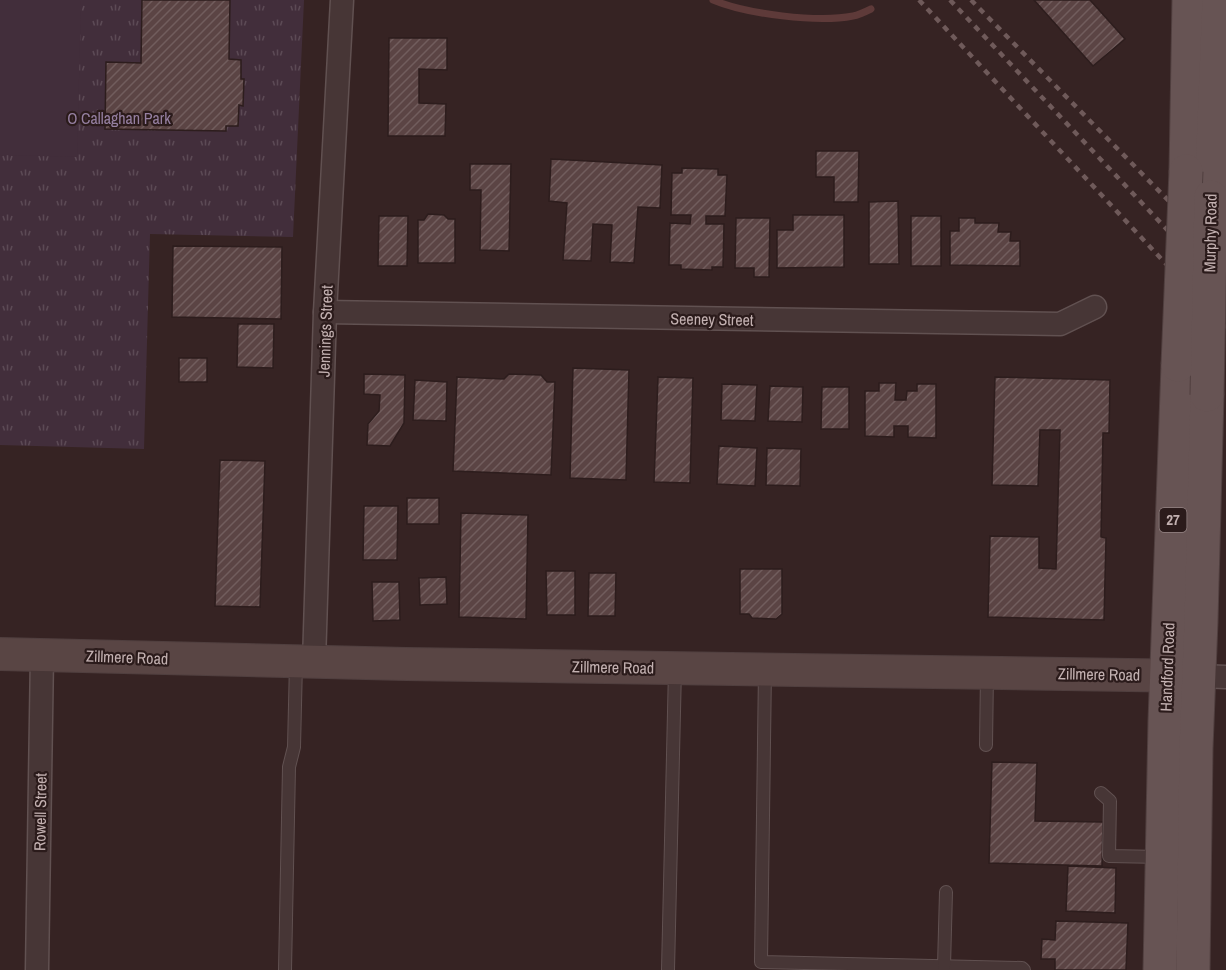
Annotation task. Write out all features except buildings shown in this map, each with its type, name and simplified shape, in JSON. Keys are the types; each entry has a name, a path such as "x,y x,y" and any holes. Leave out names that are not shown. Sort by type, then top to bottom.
{"main road":[{"name":"Murphy Road","path":"1178,365 1186,171 1189,0"},
{"name":"Murphy Road","path":"1207,395 1211,197 1219,0"},
{"name":"Handford Road","path":"1178,365 1197,676 1193,970"},
{"name":"Handford Road","path":"1160,970 1162,858 1197,676 1202,621 1207,395"},
{"name":"Zillmere Road","path":"0,654 305,662 1197,676"}],"street":[{"name":"Jennings Street","path":"305,662 342,0"},
{"name":"Seeney Street","path":"325,312 1060,324 1095,308"},
{"name":"Rowell Street","path":"37,970 42,655"}],"lane":[{"path":"285,970 288,767 294,747 305,662"},
{"path":"668,970 675,668"},
{"path":"765,670 761,962 1022,968 1024,970"},
{"path":"986,745 987,673"},
{"path":"1101,793 1110,801 1109,856 1162,858"},
{"path":"944,966 946,892"}],"green space":[{"name":"O Callaghan Park","path":"0,0 304,0 293,237 150,234 144,449 0,445"},
{"path":"0,0 81,0 77,157 0,155"}],"waterway":[{"path":"713,0 763,13 802,18 855,16 871,9"}],"railway":[{"path":"919,0 1226,328"},
{"path":"950,0 1226,292"},
{"path":"971,0 1226,259"}]}
